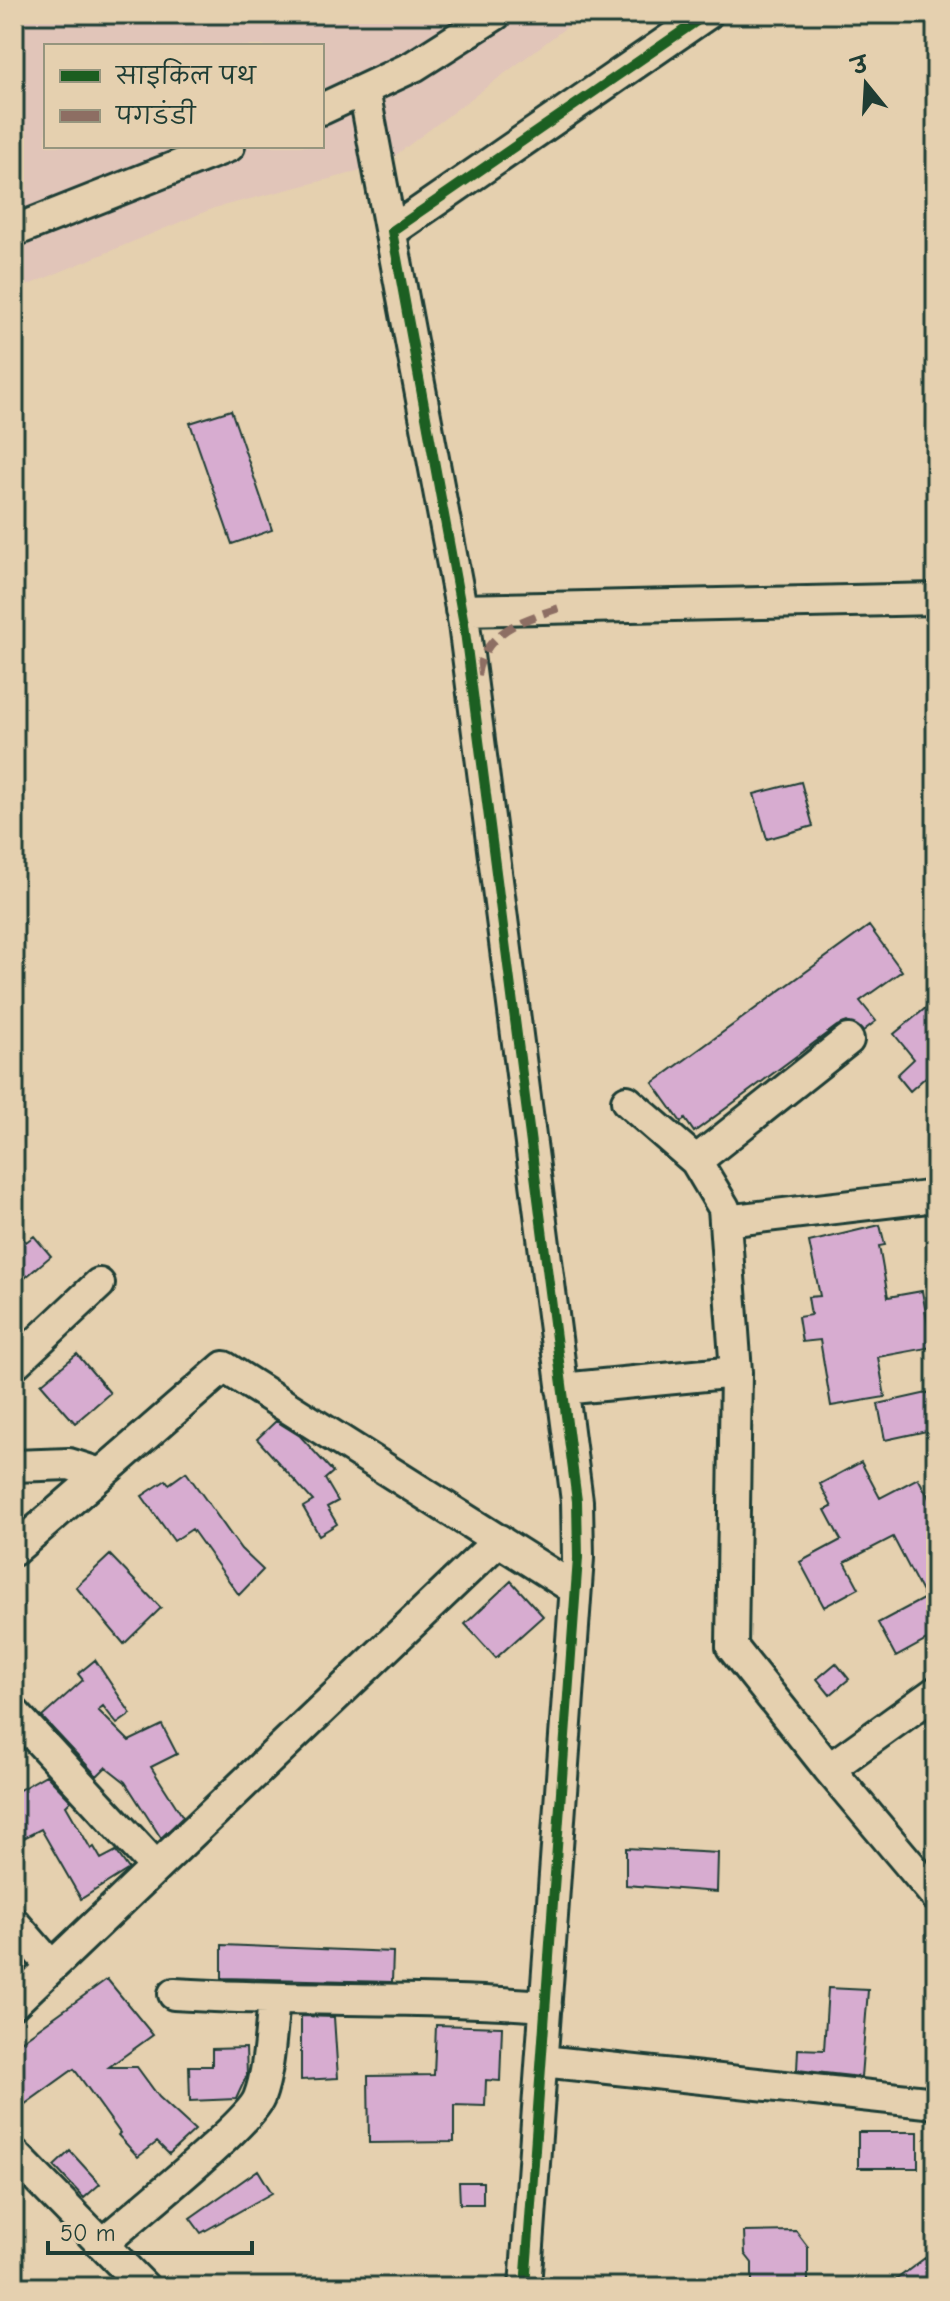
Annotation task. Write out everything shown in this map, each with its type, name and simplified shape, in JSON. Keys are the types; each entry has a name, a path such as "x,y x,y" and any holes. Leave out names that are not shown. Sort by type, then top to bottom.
{"street":[{"path":"324,108 414,66 496,14"},
{"path":"392,231 707,14"},
{"path":"364,90 461,610 577,1501 575,1589 525,2287"},
{"path":"14,231 224,148"},
{"path":"461,610 936,599"},
{"path":"696,1161 848,1040"},
{"path":"627,1101 696,1161 724,1208 736,1372 732,1647 936,1896"},
{"path":"725,1221 936,1196"},
{"path":"14,1364 99,1284"},
{"path":"14,1550 224,1367 575,1589"},
{"path":"562,1389 736,1372"},
{"path":"14,1466 69,1464 101,1474"},
{"path":"14,2003 499,1540"},
{"path":"829,1769 936,1692"},
{"path":"14,1713 156,1867"},
{"path":"14,1923 52,1967"},
{"path":"174,1994 274,2001 470,2000 546,2006"},
{"path":"102,2244 228,2133 258,2101 265,2074 274,2001"},
{"path":"542,2061 936,2103"},
{"path":"14,2154 144,2287"}],"shaded area":[{"path":"14,14 584,14 381,166 214,208 14,291"}],"building":[{"path":"231,410 272,530 232,544 190,423"},
{"path":"801,782 813,826 767,839 754,794"},
{"path":"869,926 902,971 860,1001 876,1021 863,1031 847,1022 837,1026 694,1132 685,1119 681,1122 653,1083"},
{"path":"927,1007 936,1018 936,1087 927,1076 910,1091 897,1075 914,1059 894,1034"},
{"path":"880,1225 885,1245 879,1246 888,1297 922,1291 932,1347 878,1357 885,1397 831,1406 820,1340 802,1342 798,1317 811,1315 808,1297 820,1296 809,1242"},
{"path":"14,1229 26,1242 34,1236 51,1256 14,1287"},
{"path":"77,1354 110,1393 75,1423 41,1384"},
{"path":"936,1391 936,1429 885,1440 878,1404"},
{"path":"276,1421 300,1436 333,1472 325,1479 338,1501 327,1507 337,1524 319,1535 303,1507 313,1501 257,1439"},
{"path":"861,1462 880,1498 918,1478 936,1511 936,1635 896,1657 878,1623 925,1598 893,1537 845,1562 859,1588 824,1607 800,1562 841,1540 825,1510 832,1507 820,1484"},
{"path":"186,1472 241,1549 263,1570 239,1595 192,1529 174,1541 142,1496 166,1480 169,1484"},
{"path":"110,1555 161,1608 124,1644 76,1587"},
{"path":"511,1581 543,1616 496,1658 465,1624"},
{"path":"95,1660 131,1714 117,1724 103,1706 98,1710 129,1741 162,1725 177,1754 151,1767 183,1817 161,1838 125,1782 106,1767 97,1776 42,1717 83,1680 78,1674"},
{"path":"836,1663 849,1679 830,1695 817,1679"},
{"path":"46,1775 71,1801 66,1806 91,1849 94,1847 101,1859 116,1851 129,1869 81,1899 41,1829 14,1843 14,1793"},
{"path":"626,1848 718,1853 717,1892 626,1885"},
{"path":"222,1945 393,1952 392,1982 222,1978"},
{"path":"107,1979 153,2035 109,2067 137,2067 159,2097 195,2130 169,2154 157,2142 138,2157 118,2135 120,2133 74,2069 14,2112 14,2046"},
{"path":"828,1988 868,1990 861,2077 797,2070 798,2049 824,2050"},
{"path":"301,2016 334,2017 338,2078 301,2080"},
{"path":"436,2025 502,2027 500,2081 486,2080 485,2106 454,2105 454,2142 369,2143 368,2076 434,2075"},
{"path":"246,2048 247,2075 236,2099 190,2101 189,2066 212,2066 212,2049"},
{"path":"858,2132 918,2132 918,2168 858,2168"},
{"path":"70,2151 100,2184 84,2198 54,2166"},
{"path":"258,2170 272,2193 201,2233 190,2218"},
{"path":"459,2182 483,2182 483,2204 460,2204"},
{"path":"796,2231 808,2247 808,2283 752,2287 752,2263 745,2254 744,2232"},
{"path":"925,2258 936,2273 936,2287 886,2287"}],"marked path":[{"path":"477,675 481,660 496,638 518,623 559,608"}],"cycle path":[{"path":"525,2287 578,1558 577,1501 464,624 392,231 707,14"}]}
